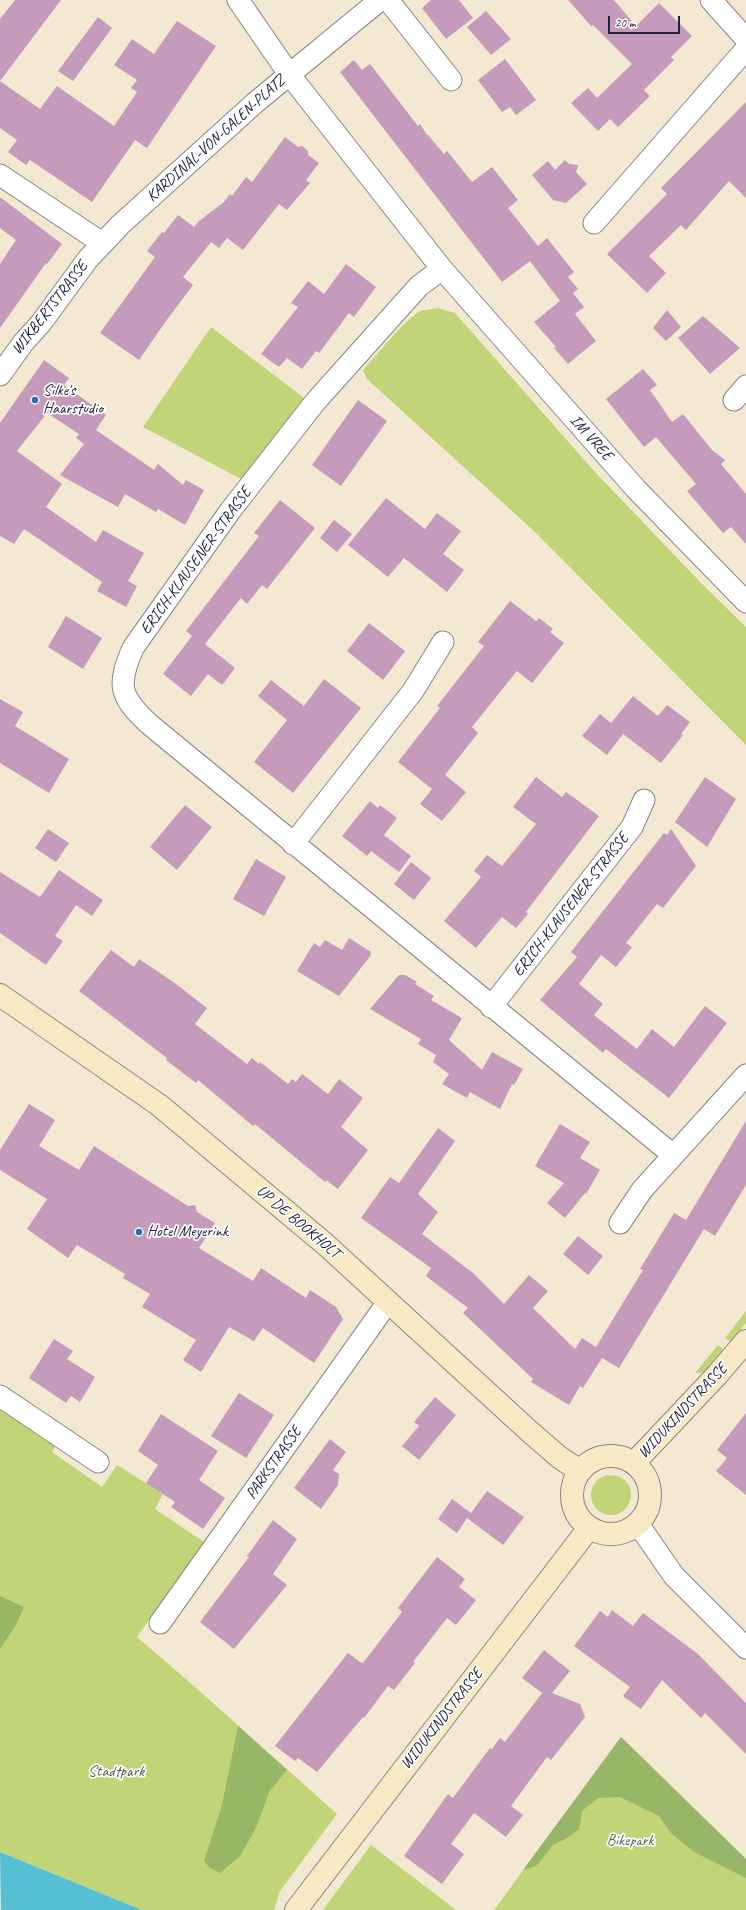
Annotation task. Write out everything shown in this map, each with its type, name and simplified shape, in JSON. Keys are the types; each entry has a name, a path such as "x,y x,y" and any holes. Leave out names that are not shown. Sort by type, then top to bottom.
{"street":[{"path":"238,0 290,74 380,0"},
{"path":"388,0 451,80"},
{"path":"711,0 746,39"},
{"path":"594,223 746,49"},
{"name":"KARDINAL-VON-GALEN-PLATZ","path":"102,243 125,220 290,74 442,269"},
{"path":"0,175 102,243"},
{"name":"WIKBERTSTRASSE","path":"0,374 23,343 41,323 88,259 102,243"},
{"name":"IM VREE","path":"442,269 636,489 746,602"},
{"name":"ERICH-KLAUSENER-STRASSE","path":"442,269 419,286 316,401 230,511 132,648 124,668 122,689 134,710 148,724 673,1155"},
{"path":"293,844 412,690 443,642"},
{"name":"ERICH-KLAUSENER-STRASSE","path":"491,1007 632,826 644,800"},
{"name":"UP DE BOOKHOLT","path":"0,995 159,1105 326,1244 529,1432 558,1457 580,1471"},
{"path":"620,1223 642,1190 746,1075"},
{"name":"PARKSTRASSE","path":"160,1623 388,1302"},
{"name":"WIDUKINDSTRASSE","path":"634,1463 717,1376 746,1341"},
{"path":"0,1396 98,1462"},
{"path":"612,1456 623,1458 634,1463 643,1471 651,1493 649,1505 645,1515 638,1524 627,1531 614,1534 601,1533 589,1528 581,1521 575,1512 572,1502 572,1491 575,1480 580,1471 589,1463 600,1457 612,1456"},
{"path":"638,1524 674,1576 746,1648"},
{"name":"WIDUKINDSTRASSE","path":"296,1910 589,1528"}],"green space":[{"path":"438,308 455,313 594,471 702,584 746,627 746,745 534,531 367,379 363,370 400,328 420,311"},
{"path":"211,327 304,398 241,479 143,427"},
{"path":"746,1311 746,1323 731,1342 725,1338"},
{"path":"718,1345 725,1350 706,1372 695,1373"},
{"name":"Stadtpark","path":"0,1408 56,1445 52,1452 102,1487 117,1465 163,1494 155,1509 204,1542 137,1637 337,1814 280,1891 274,1910 142,1910 0,1852"},
{"path":"611,1475 619,1477 625,1481 629,1487 631,1495 629,1503 625,1509 619,1513 611,1515 603,1513 597,1509 593,1503 591,1495 593,1487 597,1481 603,1477"},
{"path":"0,1596 24,1607 16,1625 0,1649"},
{"path":"238,1726 287,1770 269,1792 256,1828 240,1856 220,1873 210,1868 204,1861 222,1805"},
{"name":"Bikepark","path":"621,1737 746,1859 746,1910 494,1910"},
{"path":"621,1737 746,1859 746,1878 694,1852 670,1832 659,1816 620,1797 598,1798 582,1811 579,1829 569,1837 553,1845 536,1866 523,1870"},
{"path":"371,1845 456,1910 323,1910"}],"water":[{"path":"0,1852 142,1910 1,1910"}],"building":[{"path":"15,0 61,0 0,81 0,19"},
{"path":"431,0 459,0 473,18 446,39 422,8"},
{"path":"568,0 614,0 636,26 659,3 692,36 671,57 674,60 644,90 650,96 618,127 610,119 598,131 571,103 588,88 597,98 632,64 593,25 591,26"},
{"path":"486,11 511,39 491,55 467,27"},
{"path":"98,17 112,28 73,81 58,71"},
{"path":"177,21 216,46 147,148 135,140 92,202 30,160 26,165 8,152 17,140 0,128 0,81 40,109 57,86 114,126 137,92 131,88 137,80 114,65 132,39 154,54"},
{"path":"505,59 536,100 516,115 510,107 502,112 478,80"},
{"path":"354,60 362,70 370,64 418,126 420,124 427,135 444,154 447,151 472,182 492,167 518,200 508,208 538,246 547,238 574,272 568,277 578,289 573,293 584,307 575,314 596,341 568,364 554,348 556,347 534,322 560,301 530,261 502,282 340,72"},
{"path":"746,102 746,198 729,181 686,230 681,225 649,256 666,273 647,293 607,254 667,194 661,188"},
{"path":"285,137 298,147 302,146 308,151 308,155 319,163 306,180 310,183 287,210 279,204 243,250 227,238 219,248 211,242 183,277 193,285 139,360 100,333 155,257 147,251 178,215 194,227 199,221 224,202 230,194 232,196 246,177 252,182"},
{"path":"565,160 569,164 578,165 576,172 587,184 566,203 553,200 532,175 548,161 555,170"},
{"path":"0,197 62,244 47,264 46,263 0,328 0,264 16,240 0,228"},
{"path":"346,264 376,287 354,317 349,313 319,353 316,351 302,369 287,358 279,367 261,354 298,307 291,303 308,281 324,294"},
{"path":"667,310 681,327 666,341 653,328"},
{"path":"703,316 740,348 710,374 678,338"},
{"path":"44,360 69,378 64,385 106,415 96,430 154,470 158,464 183,485 186,480 204,490 185,525 158,509 156,512 125,494 118,507 60,475 84,444 76,438 79,434 47,413 17,451 62,484 46,507 96,542 103,530 144,553 128,581 137,586 126,607 97,591 102,582 24,529 14,544 0,536 0,423"},
{"path":"643,369 657,385 650,390 672,422 683,414 712,450 725,460 721,464 746,494 746,544 731,527 723,533 687,491 696,484 656,437 644,447 606,399"},
{"path":"358,400 387,421 341,486 312,465"},
{"path":"386,498 425,529 437,513 461,531 443,554 464,570 447,592 404,558 388,577 348,545"},
{"path":"280,500 315,528 267,589 262,585 247,604 241,598 205,644 235,668 222,685 208,674 191,696 163,674 192,636 186,631 259,536 254,533"},
{"path":"334,520 352,534 337,552 320,538"},
{"path":"510,601 536,621 539,618 553,629 550,632 564,643 532,683 517,671 472,727 478,733 445,775 466,792 442,821 420,804 432,789 398,762 440,708 437,706 484,646 478,642"},
{"path":"66,616 102,638 83,669 48,647"},
{"path":"369,623 405,651 383,680 347,651"},
{"path":"324,679 361,708 293,793 254,762 287,720 258,696 271,680 304,706"},
{"path":"633,696 658,716 667,705 690,722 681,734 683,735 661,763 623,734 607,755 582,736 600,714 611,723"},
{"path":"0,699 23,712 15,726 69,759 49,793 0,763"},
{"path":"536,777 562,797 566,792 599,816 526,912 528,914 516,928 502,917 476,948 444,921 481,877 474,871 487,855 502,866 536,824 513,807"},
{"path":"705,777 736,799 707,847 675,822"},
{"path":"370,801 378,808 380,805 397,818 384,835 411,856 399,872 371,851 367,856 342,836"},
{"path":"185,805 212,827 177,870 150,847"},
{"path":"48,829 69,843 56,862 35,848"},
{"path":"671,829 696,866 663,908 657,904 626,943 632,947 616,967 601,955 579,984 603,1004 594,1015 637,1049 652,1029 674,1047 705,1006 727,1023 669,1098 606,1049 603,1053 540,1000 577,957 571,952 664,833 667,835"},
{"path":"256,859 286,877 264,916 233,899"},
{"path":"411,862 431,878 414,900 394,884"},
{"path":"59,870 103,900 92,916 76,905 55,936 63,941 46,965 0,933 0,872 40,897"},
{"path":"349,938 371,952 371,955 339,996 297,971 314,943 320,947 325,940 342,950"},
{"path":"111,950 134,967 139,959 172,981 207,1008 195,1024 247,1064 252,1058 259,1064 260,1062 288,1084 292,1079 296,1082 302,1074 328,1094 339,1079 363,1098 341,1127 368,1150 338,1189 326,1180 325,1182 255,1124 253,1126 198,1080 196,1083 166,1060 167,1058 79,991"},
{"path":"399,975 405,975 417,982 415,984 434,996 431,1000 462,1018 449,1040 482,1070 492,1052 523,1069 514,1085 512,1084 500,1109 470,1092 467,1098 442,1084 449,1074 433,1062 436,1055 418,1044 421,1039 370,1009"},
{"path":"29,1104 55,1120 39,1146 79,1170 94,1146 188,1206 195,1205 197,1212 215,1223 199,1248 253,1281 261,1268 306,1298 310,1290 336,1307 343,1319 314,1363 263,1328 254,1341 229,1327 201,1372 183,1360 196,1340 142,1307 150,1294 123,1278 125,1274 77,1245 68,1258 27,1229 47,1199 0,1170 0,1150"},
{"path":"746,1121 746,1185 715,1236 704,1229 619,1368 602,1358 583,1388 580,1386 569,1405 531,1382 533,1379 463,1313 468,1308 426,1276 431,1268 361,1218 390,1177 399,1183 438,1128 455,1141 418,1194 438,1212 422,1234 473,1273 504,1304 529,1275 548,1291 533,1308 575,1349 582,1338 596,1347 643,1270 640,1269 674,1213 686,1220"},
{"path":"560,1124 590,1142 580,1158 600,1170 586,1194 585,1193 565,1218 547,1203 564,1183 535,1166"},
{"path":"578,1236 603,1256 588,1275 563,1254"},
{"path":"54,1339 73,1351 67,1359 95,1377 80,1402 71,1396 66,1403 29,1378"},
{"path":"239,1393 274,1415 246,1458 211,1436"},
{"path":"435,1397 456,1415 419,1460 402,1446 419,1426 414,1422"},
{"path":"746,1413 746,1495 716,1471 727,1458 717,1450"},
{"path":"161,1414 218,1451 199,1480 225,1498 203,1529 171,1507 175,1502 146,1483 158,1465 138,1451"},
{"path":"330,1439 346,1452 333,1470 339,1474 338,1485 321,1509 294,1488"},
{"path":"487,1491 524,1517 503,1545 467,1518 457,1533 438,1519 452,1499 471,1513"},
{"path":"273,1520 297,1539 273,1574 287,1585 234,1649 200,1622 249,1557 247,1556"},
{"path":"437,1557 465,1579 459,1587 476,1600 456,1625 447,1618 413,1662 415,1663 394,1690 388,1686 364,1718 363,1717 317,1772 298,1758 295,1761 275,1746 348,1653 363,1663 402,1612 398,1608"},
{"path":"612,1610 633,1626 643,1613 698,1654 746,1703 746,1754 705,1713 701,1718 662,1680 641,1709 623,1696 630,1687 574,1646 600,1611 608,1617"},
{"path":"544,1650 570,1671 552,1693 580,1704 585,1717 551,1760 547,1757 511,1806 523,1815 506,1837 474,1813 451,1844 464,1854 442,1884 404,1856 448,1794 453,1798 490,1748 492,1749 500,1738 505,1742 542,1693 522,1678"}],"place":[{"name":"Silke's Haarstudio","path":"35,400"},
{"name":"Hotel Meyerink","path":"139,1232"}]}
